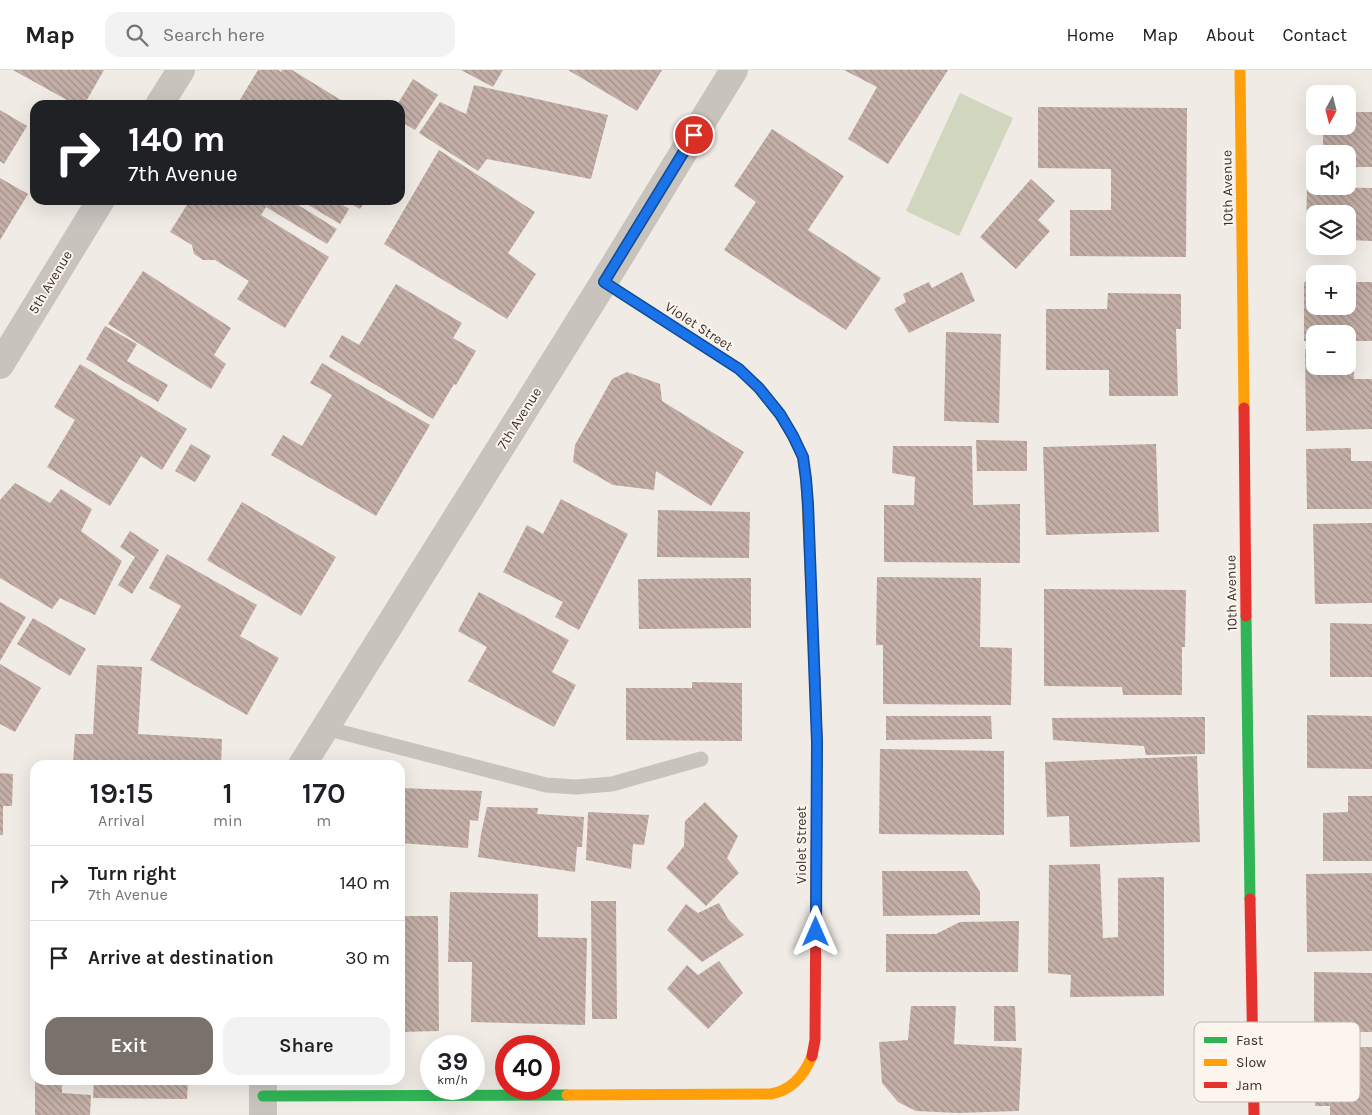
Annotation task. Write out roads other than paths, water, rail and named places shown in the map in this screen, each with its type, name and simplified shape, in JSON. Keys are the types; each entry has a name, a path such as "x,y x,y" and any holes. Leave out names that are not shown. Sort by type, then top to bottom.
{"street":[{"path":"162,100 180,70"},
{"name":"7th Avenue","path":"305,760 604,282 734,70"},
{"name":"10th Avenue","path":"1240,70 1252,1022"},
{"name":"5th Avenue","path":"0,365 98,205"},
{"name":"Violet Street","path":"263,1097 771,1094 782,1091 792,1085 802,1076 809,1064 816,1040 817,742 807,496 803,457 780,414 759,388 739,369 604,282"},
{"name":"10th Avenue","path":"1254,1102 1254,1115"}],"lane":[{"path":"325,728 546,785 576,787 612,784 701,760"}]}
